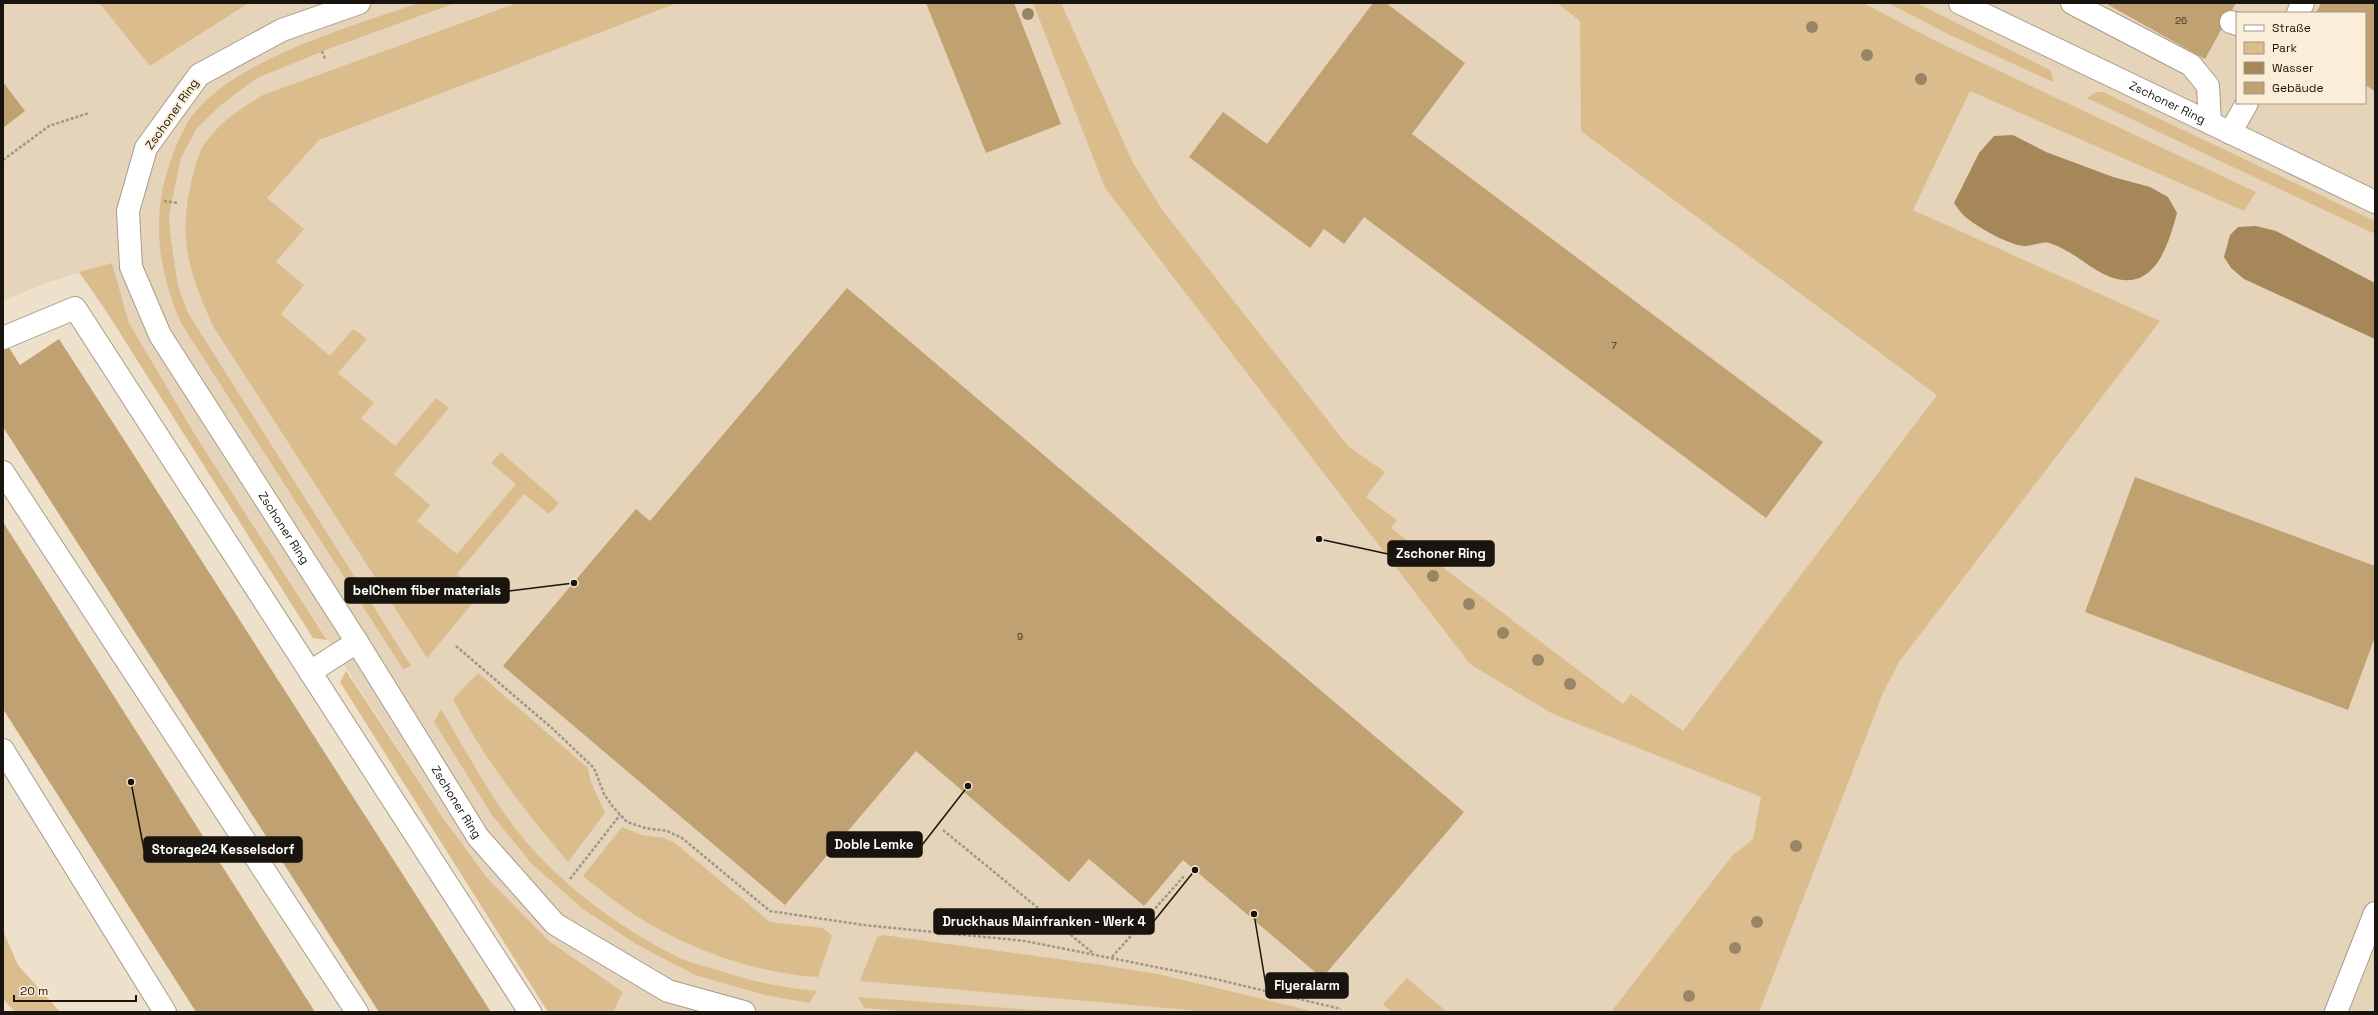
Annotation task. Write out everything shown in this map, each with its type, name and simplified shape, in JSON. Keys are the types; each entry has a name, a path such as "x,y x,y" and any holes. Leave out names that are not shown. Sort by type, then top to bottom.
{"street":[{"name":"Zschoner Ring","path":"359,3 282,30 199,75 146,148 128,211 131,267 160,335 357,642 478,838 555,924 668,991 744,1012"},
{"name":"Zschoner Ring","path":"1960,3 2375,202"},
{"path":"2072,3 2191,65 2208,86 2210,123"},
{"path":"2299,12 2304,3"},
{"path":"2230,133 2246,104"},
{"path":"3,338 74,308 530,1012"},
{"path":"3,472 357,1012"},
{"path":"310,672 357,642"},
{"path":"3,750 165,1012"},
{"path":"2336,1012 2375,913"}],"path":[{"path":"3,160 49,126 89,113"},
{"path":"456,646 553,729 594,768 604,794 620,815 628,822 645,828 667,831 682,838 770,911 863,924 1025,941 1094,954 1341,1009"},
{"path":"570,879 620,815"},
{"path":"944,830 1094,954"},
{"path":"1111,958 1184,876"}],"shaded area":[{"path":"3,3 99,3 150,66 249,3 2375,3 2375,1012 613,1012 623,992 549,941 489,880 443,818 197,438 129,323 112,263 49,282 3,301"}],"green space":[{"path":"99,3 249,3 150,66"},
{"path":"419,3 455,3 331,48 257,78 221,105 197,128 181,158 169,215 178,286 188,313 411,666 403,669 181,323 174,307 164,273 159,239 159,222 163,187 173,155 186,125 204,103 228,83 258,65 291,49 326,35"},
{"path":"517,3 677,3 319,140 267,198 304,229 276,262 304,285 281,314 330,356 353,329 367,339 338,373 374,403 361,418 395,446 436,398 449,408 394,474 430,505 417,521 457,554 516,484 491,463 501,452 559,503 549,514 524,494 457,574 480,594 427,658 213,326 198,289 188,256 186,239 187,204 195,167 205,143 225,122 263,95"},
{"path":"1033,3 1061,3 1133,163 1163,211 1348,446 1385,472 1366,497 1397,520 1391,528 1623,704 1631,694 1683,731 1937,395 1581,131 1580,21 1557,3 1863,3 1942,44 2256,192 2244,211 1970,91 1913,210 2160,321 1899,662 1883,693 1759,1012 1611,1012 1732,856 1753,839 1761,797 1553,714 1470,664 1105,188"},
{"path":"1888,3 1917,3 2050,70 2053,82 1948,34"},
{"path":"2096,92 2103,92 2375,221 2375,234 2087,98"},
{"path":"112,263 129,323 197,438 327,640 313,638 106,311 79,272"},
{"path":"346,671 443,818 489,880 549,941 623,992 613,1012 548,1012 340,682"},
{"path":"478,673 588,768 591,782 605,813 568,862 536,823 491,763 453,699"},
{"path":"441,709 486,786 511,823 525,841 555,872 589,901 625,927 685,960 764,983 817,991 809,1003 765,995 695,975 636,944 583,909 531,863 492,815 434,722"},
{"path":"622,827 642,835 664,838 675,843 770,922 823,928 832,936 818,977 768,970 718,956 647,923 609,897 583,876"},
{"path":"3,931 18,965 60,1012 15,1012 3,999"},
{"path":"883,935 1158,974 1308,1010 1307,1012 1211,1012 860,981 877,937"},
{"path":"1407,978 1447,1012 1392,1012 1383,1004"},
{"path":"858,997 1063,1012 917,1012 864,1008"}],"water":[{"path":"2013,135 2046,152 2113,177 2150,187 2168,197 2177,213 2169,239 2163,252 2156,264 2148,273 2137,279 2124,280 2108,276 2057,246 2049,243 2025,246 2012,243 1987,231 1964,216 1954,203 1979,153 1994,136"},
{"path":"2256,226 2276,231 2375,283 2375,339 2244,279 2231,268 2224,257 2230,235 2238,227"}],"building":[{"path":"926,3 1014,3 1061,124 986,153"},
{"path":"1373,3 1386,3 1465,63 1412,134 1823,442 1766,518 1364,217 1344,244 1324,229 1310,248 1189,157 1223,112 1267,144"},
{"path":"2105,3 2236,3 2205,59"},
{"path":"2321,3 2375,4 2375,91 2366,86 2366,12 2316,12"},
{"path":"3,82 25,111 3,128"},
{"path":"847,288 1464,812 1322,978 1183,860 1144,906 1089,859 1069,882 916,751 785,905 503,666 636,509 650,521"},
{"path":"59,339 491,1012 379,1012 3,427 3,349 8,346 20,365"},
{"path":"2135,477 2375,566 2375,637 2348,710 2085,612"},
{"path":"3,522 315,1012 196,1012 3,709"}],"place":[{"name":"Zschoner Ring","path":"1319,539"},
{"name":"belChem fiber materials","path":"574,583"},
{"name":"Storage24 Kesselsdorf","path":"131,782"},
{"name":"Doble Lemke","path":"968,786"},
{"name":"Druckhaus Mainfranken - Werk 4","path":"1195,870"},
{"name":"Flyeralarm","path":"1254,914"}]}
